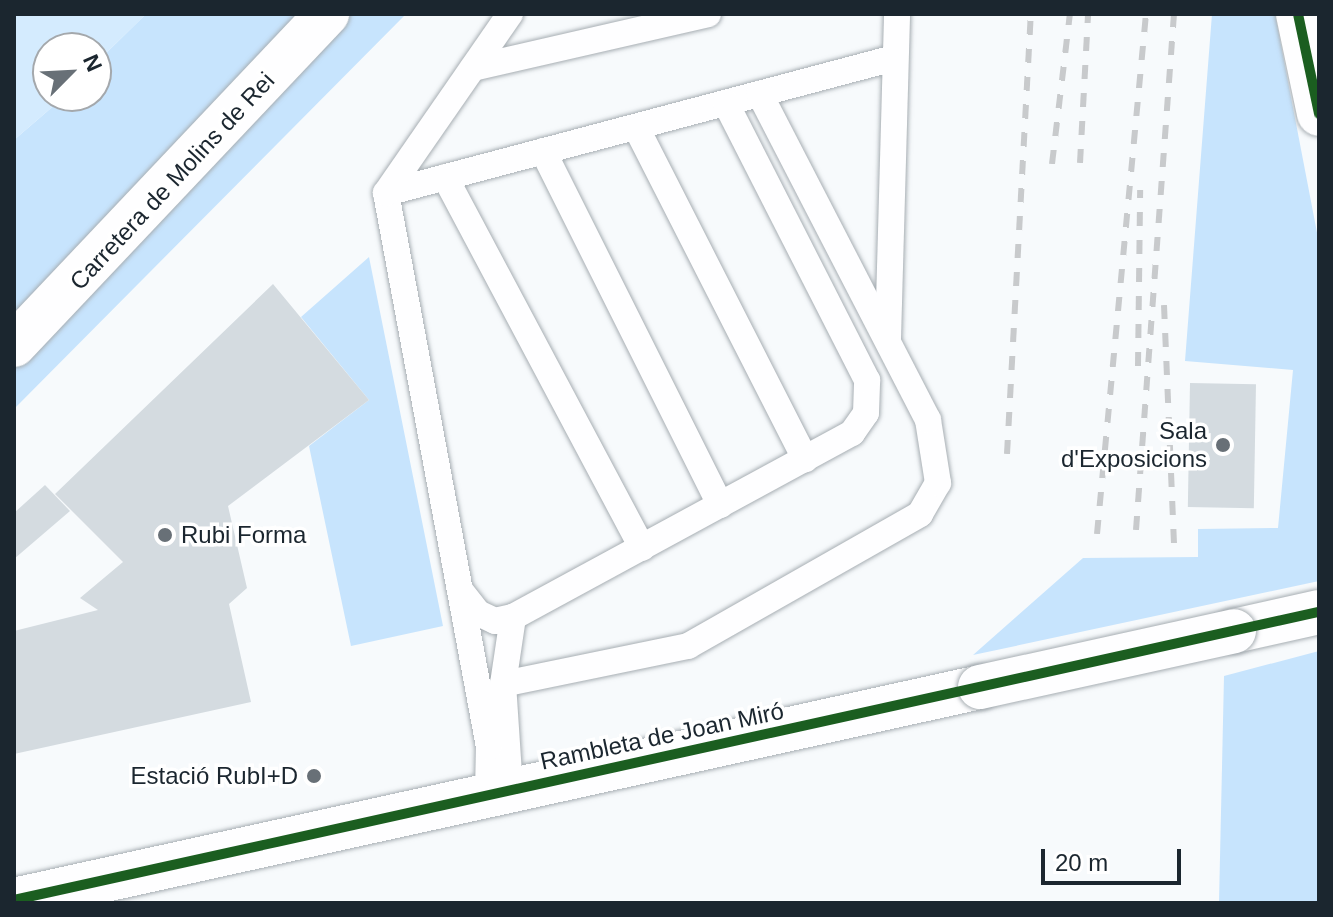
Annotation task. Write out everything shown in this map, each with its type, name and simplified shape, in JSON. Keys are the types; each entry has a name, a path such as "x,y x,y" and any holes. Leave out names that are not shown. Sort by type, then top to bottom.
{"street":[{"name":"Carretera de Molins de Rei","path":"14,345 327,14"},
{"path":"1298,14 1319,114"},
{"name":"Rambleta de Joan Miró","path":"14,900 1319,612"}],"lane":[{"path":"499,791 386,193 510,14"},
{"path":"473,68 708,14"},
{"path":"887,343 897,14"},
{"path":"386,193 894,58"},
{"path":"503,684 688,646 920,514 938,483 928,420 760,94"},
{"path":"460,590 478,613 495,621 513,617 852,433 866,413 867,380 726,103"},
{"path":"636,127 805,459"},
{"path":"543,151 720,505"},
{"path":"445,177 642,548"},
{"path":"499,791 503,684 513,617"}],"shaded area":[{"path":"14,14 146,14 112,47 112,32 32,32 32,112 46,112 14,140"},
{"path":"146,14 406,14 14,409 14,140 46,112 112,112 112,47"},
{"path":"1212,14 1275,14 1319,243 1319,581 973,655 1083,558 1198,557 1198,529 1278,528 1293,370 1185,361"},
{"path":"369,257 443,626 351,646 309,446 369,400 301,317"},
{"path":"1319,651 1319,903 1219,903 1224,676"}],"building":[{"name":"Rubi Forma","path":"273,284 369,400 228,506 247,588 229,604 251,702 14,754 14,631 98,610 80,598 123,562 55,494"},
{"name":"Sala d'Exposicions","path":"1190,383 1256,384 1254,508 1188,507"},
{"path":"45,485 70,511 14,559 14,513"}],"railway":[{"path":"1007,454 1031,14"},
{"path":"1052,164 1070,14"},
{"path":"1080,163 1088,14"},
{"path":"1097,534 1146,14"},
{"path":"1136,530 1174,14"},
{"path":"1138,366 1140,190"},
{"path":"1164,305 1174,545"}],"cycle path":[{"path":"1298,14 1319,114"},
{"path":"14,900 1319,612"}],"place":[{"name":"Sala d'Exposicions","path":"1223,445"},
{"name":"Rubi Forma","path":"165,535"},
{"name":"Estació RubI+D","path":"314,776"}]}
